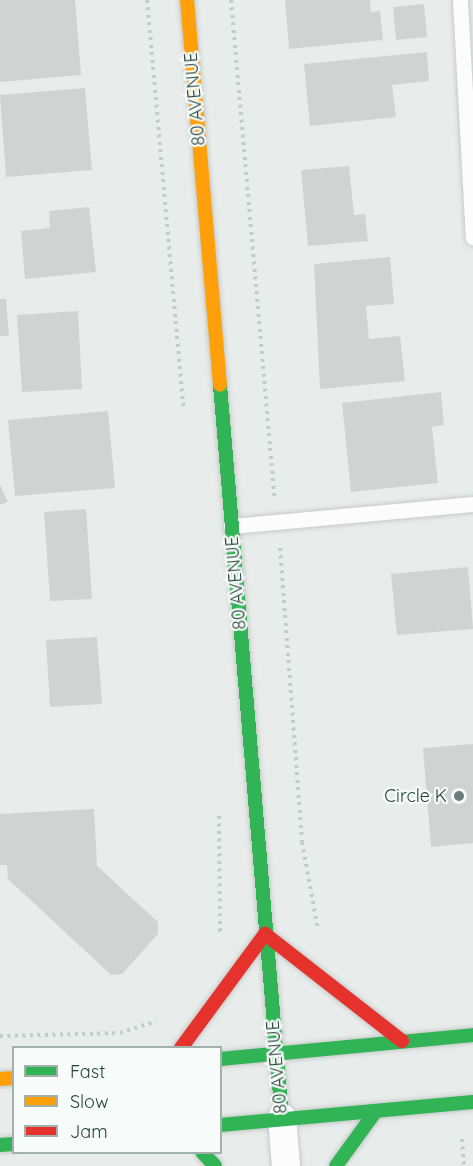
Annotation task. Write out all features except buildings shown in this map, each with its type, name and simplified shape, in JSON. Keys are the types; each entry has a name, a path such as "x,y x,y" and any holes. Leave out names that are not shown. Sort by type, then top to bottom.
{"main road":[{"name":"80 AVENUE","path":"187,0 282,1118"},
{"path":"182,1046 265,934 402,1041"},
{"path":"222,1059 473,1035"},
{"path":"222,1125 473,1102"},
{"path":"336,1166 376,1111"},
{"path":"204,1154 215,1166"}],"street":[{"name":"80 AVENUE","path":"282,1118 286,1166"}],"lane":[{"path":"460,0 473,238"},
{"path":"231,526 473,504"}],"path":[{"path":"147,0 185,418"},
{"path":"231,0 276,507"},
{"path":"279,541 302,842 320,937"},
{"path":"218,945 221,866"},
{"path":"0,1036 120,1034 168,1016"},
{"path":"462,1139 464,1166"}],"traffic: fast":[{"path":"220,385 282,1118"},
{"path":"222,1059 473,1035"},
{"path":"222,1125 473,1102"},
{"path":"336,1166 376,1111"},
{"path":"0,1145 12,1144"},
{"path":"204,1154 215,1166"}],"traffic: slow":[{"path":"187,0 220,385"},
{"path":"0,1079 12,1078"}],"traffic: jam":[{"path":"182,1046 265,934 402,1041"}],"place":[{"name":"Circle K","path":"459,796"}]}
